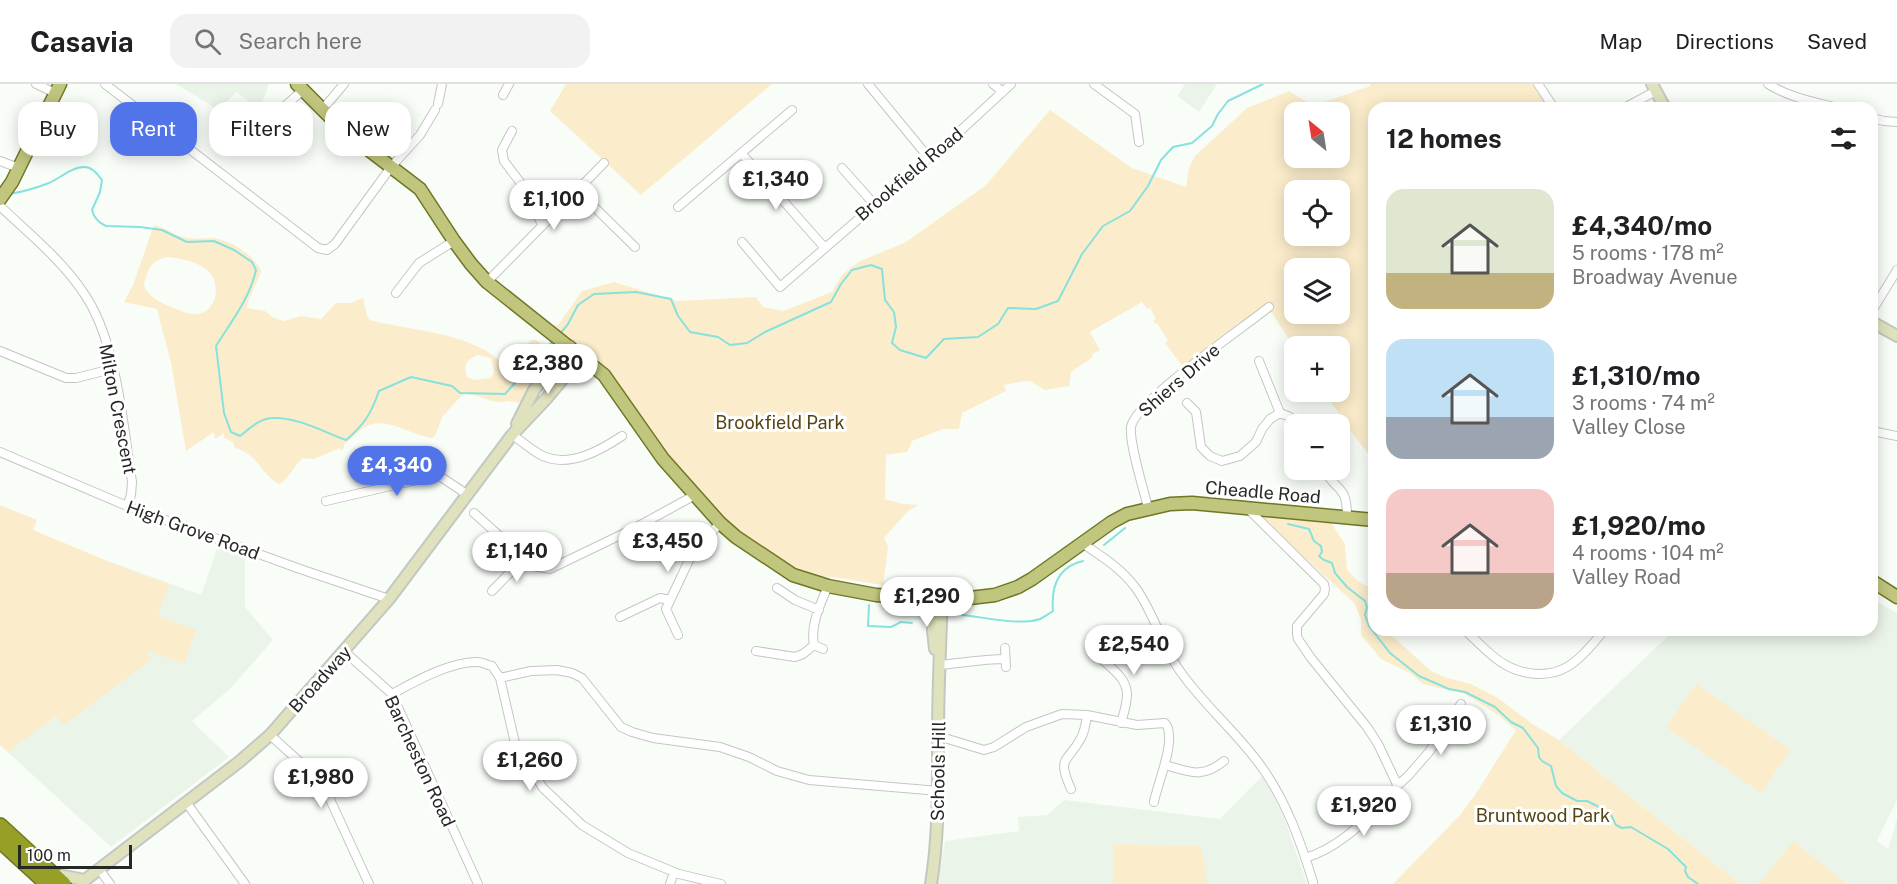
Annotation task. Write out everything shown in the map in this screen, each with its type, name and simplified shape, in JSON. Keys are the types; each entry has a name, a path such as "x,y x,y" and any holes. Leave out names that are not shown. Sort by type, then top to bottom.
{"highway":[{"path":"0,826 54,880"},
{"path":"0,840 54,880"}],"main road":[{"name":"Cheadle Road","path":"300,87 344,131 420,189 454,241 487,282 604,375 663,459 720,523 736,537 793,575 882,600 968,599 995,595 1018,587 1120,518 1148,508 1192,503 1368,519"},
{"path":"0,199 12,182 57,89"},
{"path":"1878,584 1897,596"}],"street":[{"path":"36,84 57,89"},
{"path":"105,84 318,248 327,250 335,244 391,167 420,135 437,107 442,84"},
{"path":"322,110 344,84"},
{"path":"503,95 509,84"},
{"path":"868,84 929,158"},
{"path":"993,84 1003,92"},
{"name":"Brookfield Road","path":"742,242 780,287 1011,84"},
{"path":"1094,84 1135,114 1139,142"},
{"path":"1538,84 1550,102"},
{"path":"1768,84 1795,96 1816,102"},
{"path":"288,102 300,87"},
{"path":"1633,102 1654,88 1662,102"},
{"path":"678,207 744,156 792,110"},
{"path":"1878,120 1897,122"},
{"path":"512,131 502,150 504,161 526,190 542,225"},
{"path":"744,156 824,247"},
{"path":"0,161 19,168"},
{"path":"487,282 603,163"},
{"path":"842,168 874,204"},
{"path":"576,189 635,247"},
{"name":"Milton Crescent","path":"0,206 72,276 84,292 102,330 112,369 132,482 127,506"},
{"path":"396,293 419,263 454,241"},
{"path":"1878,301 1897,270"},
{"name":"Shiers Drive","path":"1148,508 1131,435 1133,421 1146,404 1167,386 1269,308"},
{"path":"1878,325 1897,336"},
{"name":"Broadway","path":"512,435 534,390 567,344"},
{"path":"0,351 66,378 76,378 112,369"},
{"name":"Broadway","path":"54,880 85,882 252,752 270,735 389,599 512,435 582,356"},
{"path":"1259,361 1280,413 1284,415"},
{"path":"1187,403 1196,412 1201,447 1210,456 1222,461 1240,456 1256,442 1270,419 1280,413"},
{"path":"1878,432 1897,436"},
{"path":"512,435 544,456 561,459 582,457 606,447 622,436"},
{"name":"High Grove Road","path":"0,452 127,506 389,599"},
{"path":"326,501 438,475 468,495"},
{"path":"1334,480 1344,492 1347,501 1347,517"},
{"path":"474,513 533,566 550,569 695,495"},
{"path":"1248,508 1324,584 1324,594 1297,626 1296,634 1311,658 1373,736 1396,786"},
{"path":"678,635 666,609 691,556 720,523"},
{"path":"1082,543 1109,562 1135,587 1177,668 1269,777 1285,806 1313,882"},
{"path":"492,591 524,558"},
{"path":"814,645 812,632 828,586"},
{"path":"777,588 795,600 819,610"},
{"path":"620,617 660,598 670,600"},
{"name":"Schools Hill","path":"931,884 939,791 940,661 935,648 937,599"},
{"path":"1472,636 1503,664 1522,673 1547,674 1567,667 1599,636"},
{"path":"1090,641 1093,650 1115,671 1126,689 1126,703 1121,723"},
{"path":"814,645 823,649"},
{"path":"756,651 795,657 814,645"},
{"path":"940,661 968,663 982,659 1005,663 1005,648"},
{"name":"Barcheston Road","path":"345,652 392,694 478,884"},
{"path":"392,694 423,677 455,666 478,662 492,666 500,678 515,743 543,788 582,825 628,853 674,872 721,884"},
{"path":"500,678 531,671 557,670 572,673 582,678 621,727 632,732 653,738 720,747 749,757 777,771 809,780 939,791"},
{"path":"1305,858 1333,847 1392,794 1396,786 1419,764 1461,704"},
{"path":"938,736 984,750 994,747 1026,727 1062,714 1087,715 1137,725 1165,723 1170,735 1165,765 1154,802"},
{"path":"1071,789 1064,774 1064,767 1070,752 1081,738 1087,715"},
{"path":"270,735 322,782 369,884"},
{"path":"1165,765 1188,771 1210,772 1224,761"},
{"path":"186,802 245,884"},
{"path":"99,869 110,884"},
{"path":"669,884 674,872"}],"shaded area":[{"path":"176,84 269,84 262,102 250,102 236,92 227,102 209,102 209,104"},
{"path":"1185,84 1217,84 1199,112 1177,96"},
{"path":"218,546 223,547 223,550 245,557 245,607 273,640 230,689 192,721 229,757 111,847 0,745 0,611 111,562 201,595"},
{"path":"1878,602 1897,613 1897,800 1877,841 1888,849 1897,820 1897,884 1740,884 1559,740 1667,637 1878,636"},
{"path":"1262,776 1284,818 1307,884 938,884 945,841 1019,831 1018,817 1047,815 1064,800 1220,819"}],"green space":[{"path":"566,84 772,84 641,195 550,111"},
{"name":"Brookfield Park","path":"1370,84 1532,84 1544,102 1368,102 1368,453 1350,430 1350,414 1339,414 1331,402 1350,402 1350,336 1287,336 1272,313 1263,312 1186,371 1165,343 1168,341 1157,323 1153,321 1156,319 1150,308 1147,309 1142,302 1090,332 1100,350 1071,372 1069,386 1045,390 1030,381 1004,385 1006,391 962,413 959,429 943,429 912,441 907,452 886,455 885,499 918,505 908,511 884,538 888,547 883,585 832,577 793,575 720,523 604,375 547,328 558,325 582,291 614,282 677,301 756,297 763,307 783,311 832,292 842,275 858,262 906,242 985,186 1050,110 1132,168 1186,187 1189,167 1195,156 1247,108 1289,91 1307,102 1284,102 1284,168 1350,168 1350,102 1324,102 1370,86"},
{"path":"154,225 184,237 226,241 247,254 261,271 247,308 265,311 274,318 284,321 301,316 321,319 336,303 350,303 363,298 370,320 458,339 485,350 508,367 531,340 537,340 549,352 555,346 558,350 557,355 522,403 497,402 463,394 443,416 432,438 382,423 367,426 344,444 341,452 340,448 314,459 303,458 279,484 250,455 235,448 233,442 224,438 224,433 215,439 214,432 186,451 171,363 157,309 124,302 133,285","holes":["167,257 197,264 211,275 216,289 213,303 208,309 202,313 187,313 160,302 147,290 144,286 150,267","478,355 491,358 494,372 491,378 474,380 467,377 466,363"]},
{"path":"0,505 37,520 33,530 169,584 158,616 196,630 184,664 146,650 152,659 64,725 56,716 8,752 0,745"},
{"name":"Bruntwood Park","path":"1262,518 1330,521 1345,544 1347,570 1359,582 1368,586 1368,636 1392,636 1431,671 1471,684 1498,698 1534,725 1559,740 1740,884 1393,884 1460,815 1516,730 1498,715 1465,694 1423,684 1410,673 1381,659 1361,635 1361,619 1354,603"},
{"path":"1696,684 1791,750 1761,793 1666,727"},
{"path":"1793,841 1847,884 1759,884"},
{"path":"1114,844 1201,846 1207,884 1113,884"}],"waterway":[{"path":"559,335 578,305 594,294 636,292 671,299 678,316 690,332 718,337 730,345 747,343 765,332 831,302 852,270 871,265 882,269 885,300 894,312 896,327 892,343 900,350 926,358 944,339 978,337 998,324 1008,308 1036,309 1058,301 1082,254 1103,226 1130,211 1148,186 1161,160 1173,147 1192,143 1212,126 1228,101 1263,84"},
{"path":"9,194 39,187 75,169 87,167 102,180 100,192 92,210 95,218 103,225 162,230 187,242 214,241 252,262 256,270 249,290 216,346 224,413 231,432 240,436 264,420 282,418 301,422 346,440 366,419 379,391 411,377 452,386 460,393 505,394 553,341"},
{"path":"1288,524 1309,529 1314,541 1321,546 1322,552 1319,556 1332,563 1335,573 1347,587 1365,601 1367,607 1365,615 1368,623"},
{"path":"1104,545 1125,528"},
{"path":"962,615 1022,622 1040,619 1053,611 1053,594 1062,573 1067,568 1083,561"},
{"path":"869,605 868,626 891,627 901,622 912,623"},
{"path":"1377,636 1390,653 1419,676 1449,689 1465,692 1495,707 1511,722 1523,728 1538,748 1539,757 1551,766 1556,786 1562,793 1577,801 1587,801 1599,807 1611,815 1616,825 1622,828 1631,827 1668,849 1686,867 1688,877 1698,884"}]}
